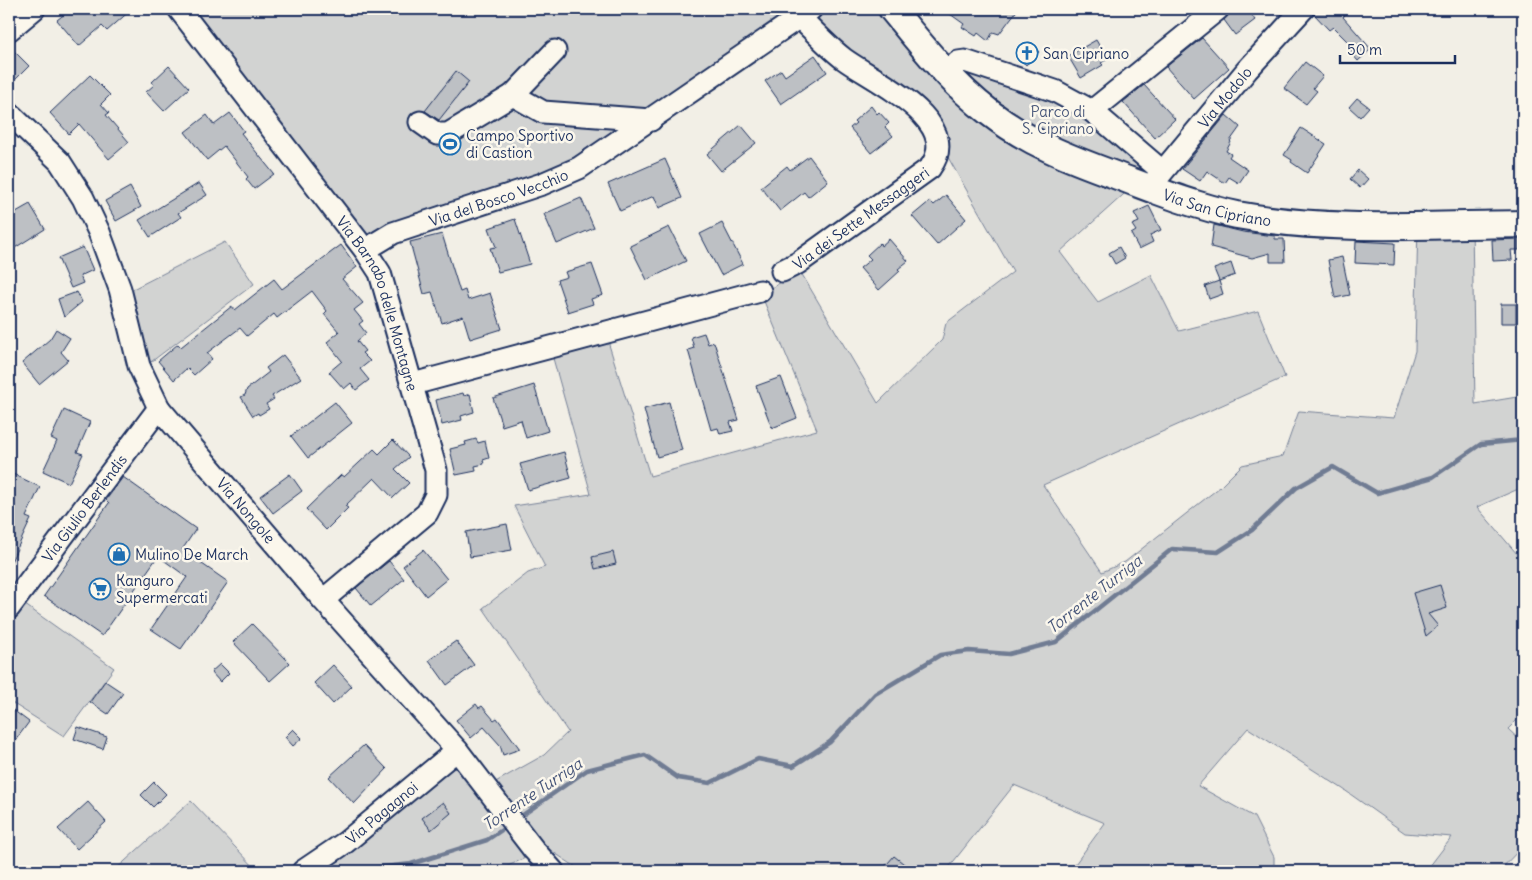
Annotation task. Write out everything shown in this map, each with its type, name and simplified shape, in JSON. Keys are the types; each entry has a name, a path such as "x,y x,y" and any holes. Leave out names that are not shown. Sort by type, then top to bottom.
{"main road":[{"name":"Via San Cipriano","path":"892,9 927,53 947,73 988,112 1026,137 1074,160 1156,180 1213,209 1289,222 1340,225 1523,224"}],"street":[{"path":"9,30 34,9"},
{"name":"Via Barnabo delle Montagne","path":"179,9 365,250 380,274 413,384 436,470 437,488 435,500 419,520 323,600"},
{"path":"1092,110 1218,9"},
{"name":"Via Modolo","path":"1156,180 1247,70 1303,9"},
{"name":"Via del Bosco Vecchio","path":"365,250 393,233 542,184 566,174 651,120 805,13"},
{"name":"Via dei Sette Messaggeri","path":"782,271 798,262 930,168 937,158 939,150 937,136 919,112 895,90 842,58 805,13"},
{"path":"420,122 437,134 448,134 513,95 555,51"},
{"name":"Via San Cipriano","path":"947,73 958,62 965,61 1055,91 1092,110 1156,180"},
{"path":"513,95 544,112 651,120"},
{"name":"Via Nongole","path":"9,113 60,162 83,198 99,232 120,289 139,366 159,408 323,600 457,750 534,850 553,871"},
{"path":"413,384 760,291"},
{"name":"Via Giulio Berlendis","path":"9,608 159,408"},
{"name":"Via Pagagnoi","path":"303,871 346,842 457,750"}],"green space":[{"name":"Parco di S. Cipriano","path":"176,9 905,9 960,70 1060,100 1141,161 1144,176 1060,252 1098,302 1151,275 1179,331 1258,311 1285,377 1043,485 1102,572 1125,562 1220,487 1242,465 1283,456 1299,411 1394,418 1415,351 1418,223 1472,225 1475,404 1523,396 1523,487 1477,507 1523,561 1523,714 1508,729 1523,743 1523,846 1499,871 1426,871 1452,837 1405,833 1343,789 1248,728 1198,786 1254,817 1274,857 1274,871 1070,871 1105,823 1014,785 946,871 582,871 547,848 497,871 320,871 457,756 483,789 544,755 568,732 483,608 528,573 545,567 514,506 591,494 549,344 605,332 650,476 817,430 761,294 800,271 878,403 942,340 946,323 1013,272 941,145 801,17 579,170 363,240"},
{"path":"225,242 254,284 139,371 125,293"},
{"path":"14,597 114,668 64,736 9,701 9,607"},
{"path":"191,801 258,871 114,871"}],"building":[{"path":"71,9 132,9 107,31 102,26 79,46 57,20"},
{"path":"943,9 1018,9 999,34 993,32 988,41 978,33 976,36 962,27 964,24"},
{"path":"1230,9 1263,9 1252,16 1255,20 1235,35 1224,20"},
{"path":"1315,9 1339,9 1345,15 1343,17 1371,49 1358,61 1350,52 1354,48 1333,27 1329,30 1314,14"},
{"path":"1202,38 1229,68 1194,99 1166,67"},
{"path":"1096,40 1107,59 1101,63 1103,65 1081,78 1068,56"},
{"path":"1029,42 1039,52 1026,65 1016,55"},
{"path":"9,46 29,66 9,86"},
{"path":"815,55 827,72 781,104 765,81 781,70 785,76"},
{"path":"1305,62 1323,76 1313,88 1317,91 1306,104 1284,88"},
{"path":"169,66 189,88 164,111 146,92 154,85 152,82"},
{"path":"456,71 469,82 439,120 425,111"},
{"path":"90,75 110,95 101,104 109,113 106,115 129,142 109,159 79,124 69,134 50,113"},
{"path":"1144,85 1175,119 1155,138 1123,102"},
{"path":"1357,98 1369,107 1360,117 1349,107"},
{"path":"871,106 877,114 879,112 889,123 885,127 893,136 871,153 850,128 856,123 854,121"},
{"path":"230,113 244,131 241,133 274,174 254,189 246,179 248,177 224,146 207,160 185,132 207,115 214,125"},
{"path":"1226,115 1240,127 1230,141 1226,151 1231,154 1229,157 1248,170 1239,183 1229,177 1225,183 1207,171 1200,181 1182,169"},
{"path":"741,125 756,143 721,171 707,154"},
{"path":"1301,128 1326,144 1307,173 1284,155"},
{"path":"809,156 828,181 808,197 804,192 780,211 761,187 787,166 790,170"},
{"path":"665,159 682,198 659,208 654,196 620,211 608,184"},
{"path":"1358,170 1368,179 1360,188 1350,179"},
{"path":"199,183 207,195 178,213 181,217 150,237 139,220"},
{"path":"130,187 141,207 116,221 105,201"},
{"path":"946,195 966,219 937,245 912,216 930,201 934,205"},
{"path":"581,198 594,228 557,244 544,214"},
{"path":"30,204 45,229 13,249 9,242 9,216"},
{"path":"1149,206 1161,230 1150,235 1153,242 1139,249 1131,234 1136,231 1132,225 1139,222 1134,213"},
{"path":"515,219 530,264 498,272 490,248 496,247 489,228"},
{"path":"722,223 743,264 721,275 700,234"},
{"path":"1214,225 1243,232 1275,236 1275,239 1284,239 1285,262 1270,262 1270,253 1252,258 1211,247"},
{"path":"669,227 686,261 647,280 630,246"},
{"path":"442,234 460,292 465,290 468,300 490,293 502,329 470,339 463,316 442,323 432,292 424,294 410,242"},
{"path":"889,239 908,261 879,290 860,268 871,259 867,255 880,243 881,246"},
{"path":"1519,239 1519,250 1511,250 1512,260 1493,261 1492,240"},
{"path":"1356,241 1395,243 1394,265 1355,263"},
{"path":"341,245 357,267 342,279 363,303 354,310 363,321 359,324 366,333 357,341 365,351 362,353 370,361 360,369 369,380 356,390 351,383 344,389 329,372 342,361 327,342 339,332 324,314 327,311 312,291 277,318 274,314 247,336 240,328 207,353 212,359 194,375 187,368 174,380 158,361 178,344 181,347 232,306 235,310 274,279 282,289"},
{"path":"83,247 93,270 80,276 83,283 71,288 58,258"},
{"path":"1119,247 1125,258 1115,264 1109,253"},
{"path":"1342,257 1350,295 1335,298 1328,260"},
{"path":"1231,263 1235,275 1219,281 1214,269"},
{"path":"592,264 603,295 591,299 593,304 568,312 557,280 567,277 565,272"},
{"path":"1219,281 1223,294 1209,299 1205,286"},
{"path":"77,292 82,302 64,317 58,299"},
{"path":"1501,304 1516,304 1516,323 1501,323"},
{"path":"56,329 70,338 61,352 68,360 39,384 22,363 50,339"},
{"path":"704,333 708,344 714,342 739,420 730,422 733,431 720,434 718,428 711,430 688,350 694,348 691,337"},
{"path":"283,355 301,378 272,396 274,399 266,404 269,409 253,416 241,397 245,395 247,389 269,372 266,368"},
{"path":"781,377 797,418 772,428 756,386"},
{"path":"534,385 548,431 526,438 521,420 502,426 493,398"},
{"path":"463,393 464,396 470,394 474,412 461,416 462,420 442,425 436,400"},
{"path":"335,402 352,423 308,458 291,436"},
{"path":"669,402 682,450 657,457 644,409"},
{"path":"64,410 90,422 77,452 83,454 69,483 43,471 57,441 51,438"},
{"path":"476,439 478,443 485,441 489,458 483,460 484,464 475,466 476,471 456,475 450,449 466,445 465,442"},
{"path":"393,440 409,457 395,469 409,483 393,498 374,478 345,506 348,508 326,530 306,509 341,475 344,477 374,449 379,454"},
{"path":"564,452 571,478 528,490 520,464"},
{"path":"13,474 40,487 26,517 31,519 9,566 9,483"},
{"path":"290,474 302,491 273,513 260,496"},
{"path":"123,477 196,529 182,550 228,582 181,649 151,629 187,577 158,556 102,636 44,596 109,503 106,500"},
{"path":"507,524 512,550 470,557 466,532"},
{"path":"423,550 447,579 426,596 403,566"},
{"path":"613,552 616,564 595,569 592,557"},
{"path":"389,561 404,579 371,606 356,588"},
{"path":"1440,585 1447,608 1428,614 1438,626 1426,636 1413,593"},
{"path":"252,624 290,663 270,681 233,642"},
{"path":"456,641 474,665 447,685 429,660"},
{"path":"220,664 229,673 220,682 211,672"},
{"path":"333,665 352,686 333,704 314,683"},
{"path":"105,681 123,693 108,714 90,702"},
{"path":"476,704 479,708 482,706 494,720 497,718 520,749 503,755 500,745 484,727 471,738 456,720"},
{"path":"9,707 29,722 9,749"},
{"path":"78,727 107,737 103,749 74,739"},
{"path":"293,729 302,738 293,746 285,737"},
{"path":"364,745 387,769 354,804 329,777"},
{"path":"154,782 166,794 153,807 141,795"},
{"path":"88,802 106,822 77,849 58,829"},
{"path":"443,802 451,813 431,830 422,818"},
{"path":"894,856 913,871 881,871"}],"waterway":[{"name":"Torrente Turriga","path":"517,819 587,770 645,755 678,778 710,783 758,759 793,766 830,742 875,694 940,655 969,651 1009,654 1056,642 1172,549 1218,552 1252,530 1296,488 1333,467 1377,493 1433,477 1481,444 1523,440"},
{"name":"Torrente Turriga","path":"349,871 411,864 487,840 509,825"}],"place":[{"name":"San Cipriano","path":"1027,53"},
{"name":"Campo Sportivo di Castion","path":"450,144"},
{"name":"Mulino De March","path":"119,554"},
{"name":"Kanguro Supermercati","path":"100,589"}]}
